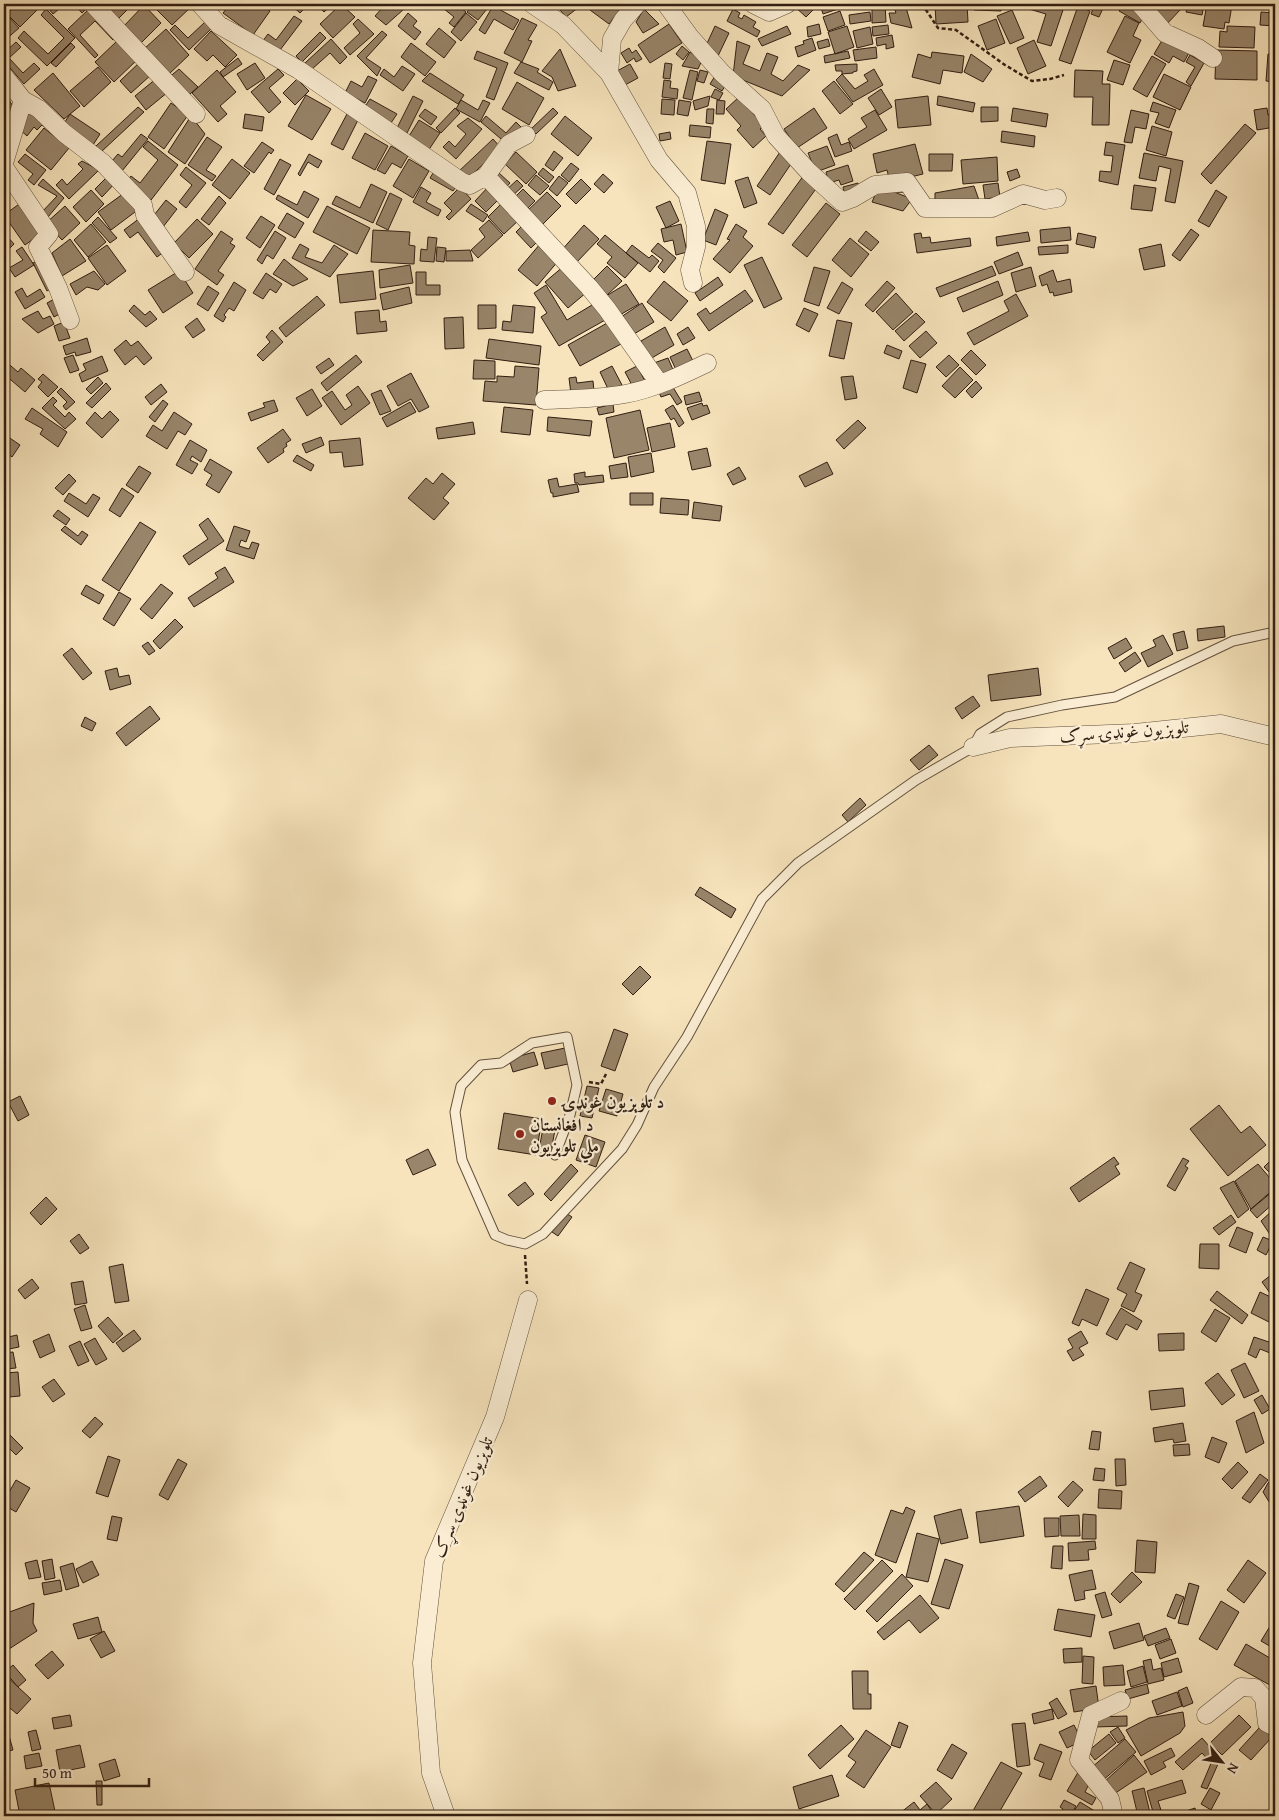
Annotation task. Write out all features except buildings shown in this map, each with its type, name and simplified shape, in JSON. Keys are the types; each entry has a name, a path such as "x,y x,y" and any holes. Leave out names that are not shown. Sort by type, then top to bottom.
{"street":[{"path":"93,4 196,114"},
{"path":"200,4 219,25 299,70 462,182 470,185 486,176 510,144 526,135"},
{"path":"532,4 563,25 609,73 659,160 687,193 696,226 696,247 690,270 693,282"},
{"path":"609,73 612,39 623,20 637,4"},
{"path":"666,4 690,37 722,73 762,109 776,136 842,202 875,185 907,182 925,208 992,208 1023,194 1045,200 1057,198"},
{"path":"754,4 769,12 787,4"},
{"path":"1140,4 1165,33 1198,48 1213,58"},
{"path":"4,76 23,100 38,109 64,133 103,163 144,205 145,215 185,272"},
{"path":"4,163 23,100"},
{"path":"4,168 49,234 38,247 58,288 70,320"},
{"path":"486,176 589,286 617,322 659,383"},
{"path":"544,400 584,399 626,394 673,379 707,363"},
{"name":"تلوېزيون غونډۍ سړک","path":"973,747 1010,738 1135,733 1221,724 1275,737"},
{"name":"تلوېزيون غونډۍ سړک","path":"446,1816 430,1773 422,1663 434,1561 495,1417 528,1300"},
{"path":"1206,1715 1241,1687 1255,1688 1264,1698 1267,1723 1275,1727"},
{"path":"1114,1816 1110,1799 1079,1760 1091,1715 1121,1701"}],"lane":[{"path":"556,1155 577,1085 566,1038 532,1043 501,1063 481,1065 461,1086 455,1112 462,1160 495,1235 525,1244 543,1234 622,1148 638,1125 654,1087 687,1037 762,899 798,864 916,780 973,747 980,734 1007,717 1115,696 1233,641 1275,632"}],"path":[{"path":"922,4 938,28 956,30 1005,65 1032,81 1064,75"},
{"path":"583,1080 601,1084 606,1074"},
{"path":"525,1244 528,1300"}],"place":[{"name":"د تلوېزیون غونډۍ","path":"552,1101"},
{"name":"د افغانستان ملي تلوېزیون","path":"520,1134"}]}
